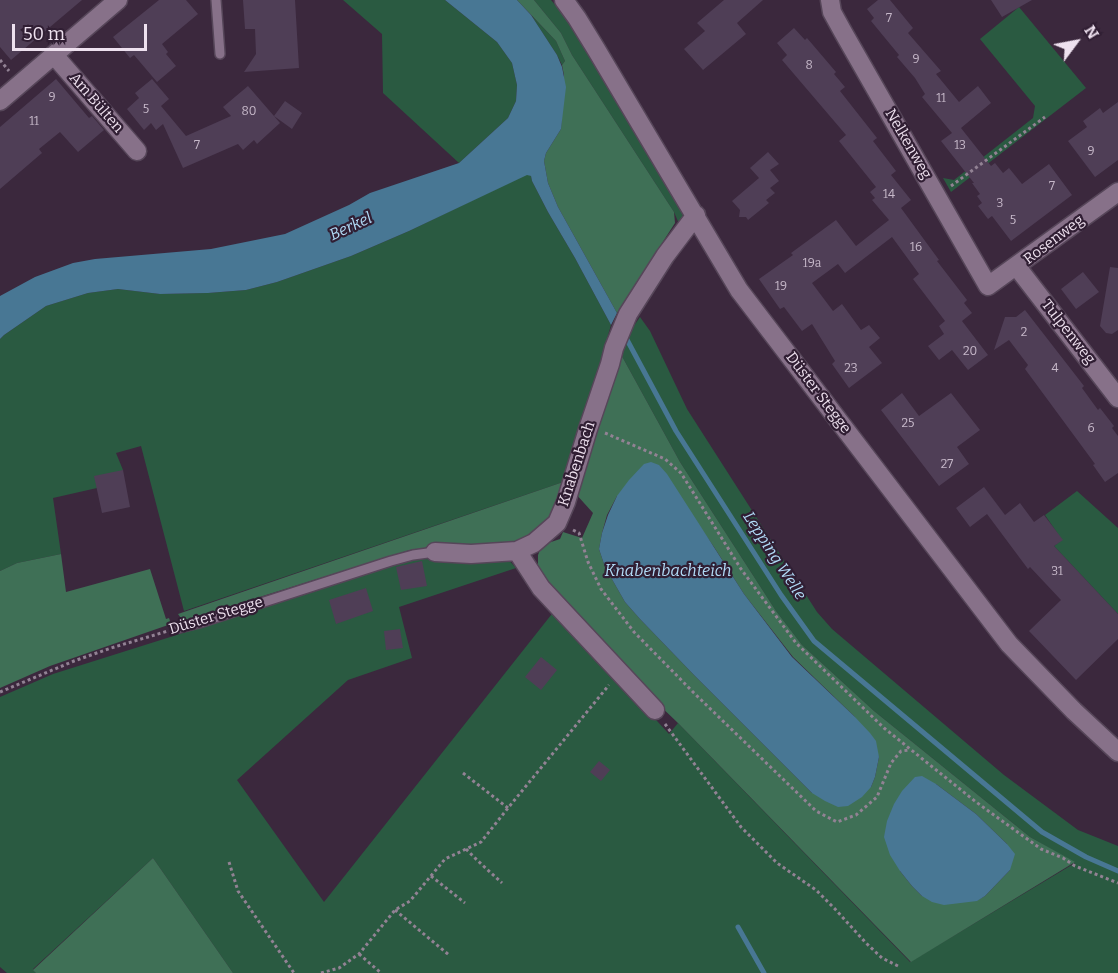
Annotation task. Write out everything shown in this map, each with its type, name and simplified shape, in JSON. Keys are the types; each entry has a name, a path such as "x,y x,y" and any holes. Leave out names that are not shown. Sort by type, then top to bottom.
{"street":[{"path":"0,101 118,0"},
{"name":"Düster Stegge","path":"564,0 596,49 739,290 1009,644 1074,711 1118,752"},
{"name":"Nelkenweg","path":"830,0 832,12 843,32 988,286"},
{"name":"Am Bülten","path":"54,55 137,151"},
{"name":"Rosenweg","path":"988,286 1118,192"},
{"name":"Knabenbach","path":"435,552 471,554 517,551 534,543 557,523 614,348 628,314 665,256 696,215"},
{"name":"Tulpenweg","path":"1017,267 1118,398"},
{"path":"517,551 541,588 656,710"}],"lane":[{"path":"216,0 220,54"},
{"name":"Düster Stegge","path":"179,628 391,561 435,552"}],"path":[{"path":"938,196 1045,117"},
{"path":"588,429 609,434 665,459 681,473 741,569 796,643 884,728 976,802 1041,849 1064,858 1075,866 1118,883"},
{"path":"557,523 579,533 588,562 601,588 634,632 816,811 837,822 856,816 877,797 891,763 901,751 912,750"},
{"name":"Düster Stegge","path":"0,692 74,661 179,628"},
{"path":"334,973 359,954 395,910 410,901 445,859 481,842 620,673"},
{"path":"656,710 741,826 777,863 816,890 882,958 897,966"},
{"path":"463,773 508,808"},
{"path":"466,849 502,883"},
{"path":"229,862 238,891 294,973"},
{"path":"431,876 465,903"},
{"path":"395,910 449,955"},
{"path":"359,954 381,973"},
{"path":"321,973 339,968"}],"green space":[{"path":"343,0 445,0 497,42 512,63 517,85 516,101 508,118 459,163 383,93 382,34"},
{"path":"517,0 534,0 561,33 572,55 674,212 675,223 617,313 558,207 548,183 544,161 546,153 561,129 564,75 562,65 565,61 556,41"},
{"path":"534,0 551,0 578,31 682,207 683,218 680,226 674,212 572,55 561,33"},
{"path":"1019,7 1086,88 951,192 943,178 954,180 1033,118 1035,106 980,39"},
{"path":"531,15 556,41 565,61 562,65 557,55"},
{"path":"527,174 531,176 548,212 611,325 566,481 184,611 141,446 116,453 123,470 97,488 53,498 61,554 17,563 0,571 0,339 4,335 46,306 88,293 118,289 160,294 208,293 246,290 277,282 351,256 409,231"},
{"path":"640,317 650,331 687,409 817,612 832,629 1004,775 1078,830 1118,846 1118,973 233,973 153,858 33,969 36,973 7,973 0,967 0,697 53,674 316,591 396,563 435,556 505,556 516,568 399,607 412,658 348,680 237,780 324,902 555,610 669,734 678,723 910,962 1075,863 1030,837 874,711 802,645 776,611 680,462 618,349"},
{"path":"618,349 680,462 776,611 802,645 874,711 1030,837 1075,862 911,962 678,723 632,679 560,602 538,568 538,555 542,545 560,539 563,532 582,538 593,513 575,493","holes":["617,496 693,517 744,594 793,657 854,716 879,757 871,787 812,793 625,602 605,567 599,549 607,515","936,784 976,814 1007,844 1010,870 985,896 976,901 922,896 900,871"]},
{"path":"566,481 550,524 514,545 410,550 183,621 178,614"},
{"path":"1077,491 1118,528 1118,614 1054,546 1062,540 1045,515"},
{"path":"61,554 66,592 150,569 166,619 169,618 171,624 50,666 0,688 0,571 17,563"},
{"path":"153,858 233,973 36,973 33,970"}],"water":[{"name":"Berkel","path":"445,0 517,0 531,15 557,55 566,87 561,129 546,153 544,161 548,183 558,207 617,313 611,325 548,212 531,176 527,175 351,256 277,282 246,290 208,293 160,294 118,289 88,293 46,306 0,339 0,296 35,277 73,263 95,259 211,249 285,234 370,193 459,163 508,118 516,101 517,85 512,63 497,42"},
{"name":"Knabenbachteich","path":"651,462 659,465 667,474 744,594 792,657 854,716 876,741 879,757 871,787 862,797 848,806 838,807 812,793 625,602 605,567 599,549 608,515 617,496 644,464"},
{"path":"922,776 976,814 1015,854 1010,870 985,896 977,901 944,905 932,902 912,886 890,855 884,837 887,821 902,791 915,777"}],"building":[{"path":"0,0 82,0 11,60 0,47"},
{"path":"159,0 186,0 198,14 162,44 168,52 166,54 176,66 157,82 134,55 130,58 113,37"},
{"path":"243,0 295,0 299,68 244,72 256,54 255,29 245,29"},
{"path":"724,0 763,0 737,23 746,34 703,70 684,49 705,31 697,23"},
{"path":"878,0 890,0 913,28 908,33 941,71 936,74 959,102 978,86 991,103 961,128 991,166 995,163 1003,173 1009,168 1022,184 1049,164 1072,195 1011,241 992,216 988,219 978,206 982,203 977,196 980,194 972,183 974,183 941,141 952,133 922,97 925,94 915,78 871,21 874,18 867,9"},
{"path":"991,0 1032,0 1002,17"},
{"path":"794,28 805,40 807,38 836,72 834,74 845,87 840,91 877,138 873,141 896,171 891,175 911,200 901,208 967,300 964,303 972,313 962,321 988,355 968,370 952,350 939,360 928,346 944,334 939,326 945,321 913,279 919,274 892,237 845,273 838,264 812,283 833,311 842,304 861,330 869,325 880,338 869,347 882,363 849,388 832,364 835,361 812,324 802,331 784,307 780,309 759,279 836,220 856,246 889,220 872,200 875,198 870,192 876,187 839,141 846,135 782,60 787,55 777,43"},
{"path":"56,79 89,118 92,116 104,130 78,152 60,132 39,149 42,153 0,189 0,127"},
{"path":"152,79 169,99 161,106 186,136 231,116 223,107 248,86 280,123 257,144 254,140 243,150 238,144 183,168 163,124 156,130 151,123 144,130 127,109 139,98 135,93"},
{"path":"285,101 302,113 292,129 274,116"},
{"path":"1118,102 1118,160 1095,177 1068,141 1087,127 1083,121 1100,108 1103,113"},
{"path":"768,152 779,164 770,170 779,181 770,188 775,193 766,200 769,203 748,220 746,217 739,217 740,210 732,201 759,178 750,168"},
{"path":"1110,267 1118,268 1118,330 1112,334 1106,333 1100,326"},
{"path":"1083,272 1099,292 1076,309 1061,289"},
{"path":"1025,310 1084,386 1082,388 1098,410 1100,408 1114,426 1112,428 1118,436 1118,473 1105,482 1093,465 1095,464 1025,369 1028,365 1009,340 994,350 1005,317 1016,317"},
{"path":"902,393 919,416 951,393 980,430 957,447 969,464 939,486 881,410"},
{"path":"123,470 130,507 102,513 94,476"},
{"path":"984,487 1005,515 1020,503 1034,522 1044,515 1063,540 1054,546 1118,614 1118,639 1076,680 1029,631 1061,600 1030,567 1028,569 987,514 970,527 956,508"},
{"path":"422,561 427,586 401,590 396,567"},
{"path":"366,588 373,611 336,624 329,600"},
{"path":"400,629 403,648 386,650 384,631"},
{"path":"541,657 557,670 541,690 525,677"},
{"path":"599,761 610,770 601,781 590,772"}],"waterway":[{"name":"Lepping Welle","path":"625,336 676,431 781,595 814,641 1042,832 1086,857 1118,871"},
{"path":"738,927 764,973"}]}
